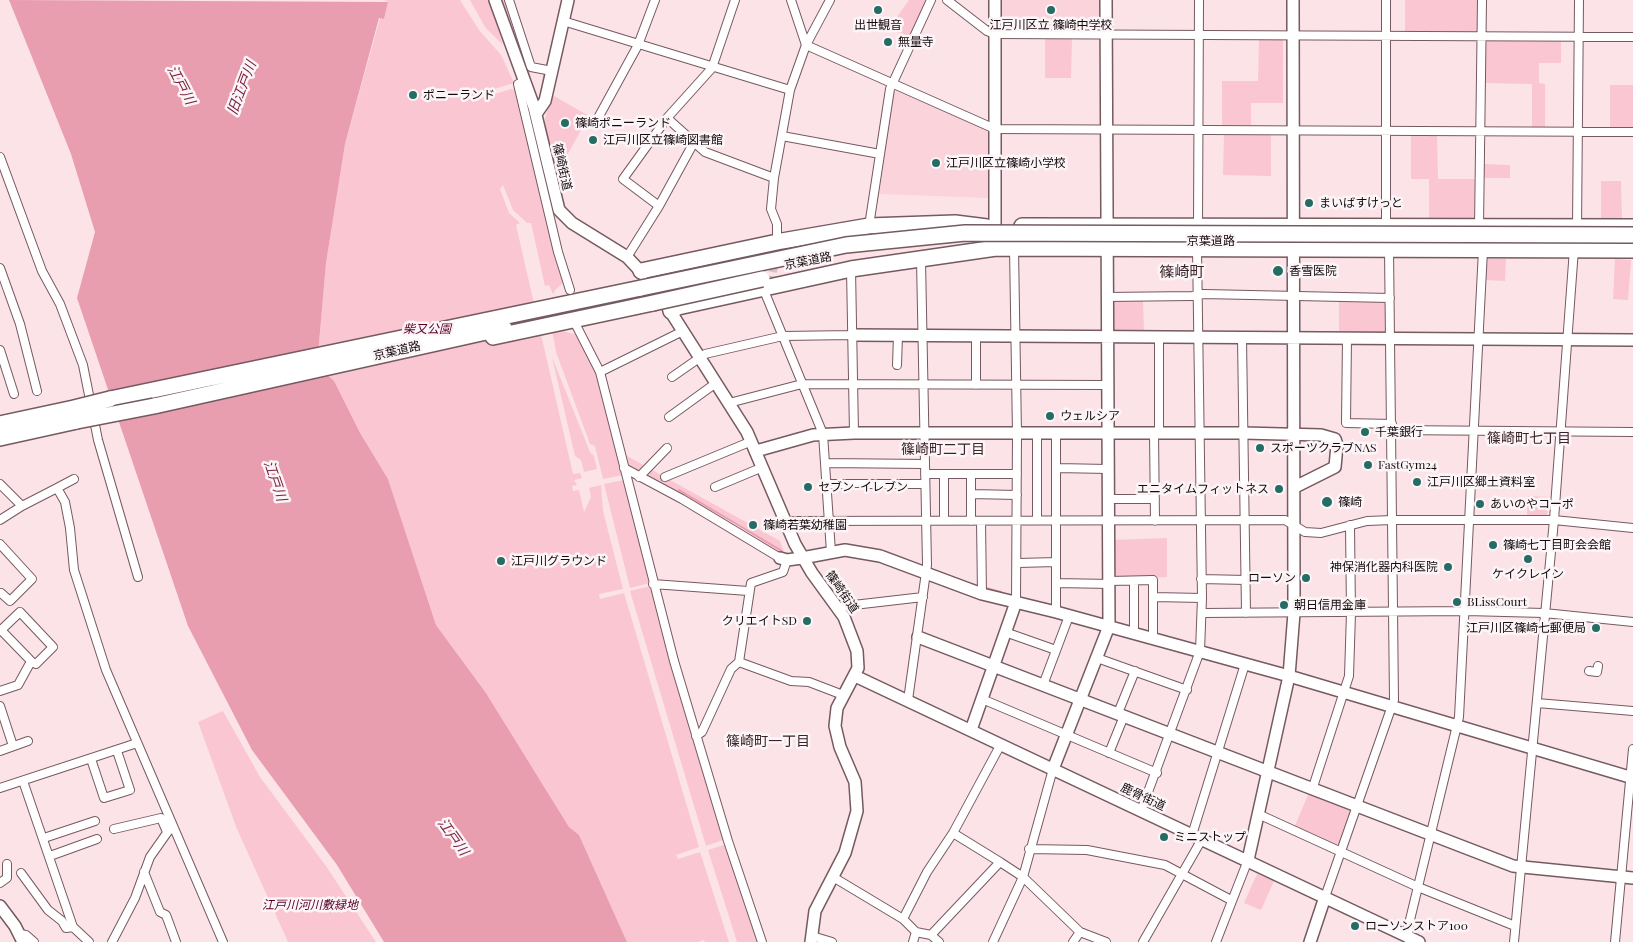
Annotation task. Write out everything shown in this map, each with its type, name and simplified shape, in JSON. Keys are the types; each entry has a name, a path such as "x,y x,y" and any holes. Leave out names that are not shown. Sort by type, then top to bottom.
{"highway":[{"name":"京葉道路","path":"650,291 777,244 868,226 955,223 975,227 1198,225 1633,227"},
{"path":"0,424 76,414 342,357 436,326 555,311 650,291 757,254 874,234 975,227"},
{"name":"京葉道路","path":"650,291 846,245 965,233 1633,235"},
{"name":"京葉道路","path":"650,291 846,254 966,241 1633,243"},
{"path":"342,357 440,348 555,311 650,291 767,285 888,255 966,247 996,248"},
{"name":"京葉道路","path":"767,285 996,248 1633,250"},
{"path":"0,438 76,414"}],"street":[{"name":"篠崎街道","path":"495,0 536,114 559,210 572,223 627,257 650,291 683,331 754,446 802,558 839,609 847,624 856,651 858,668 837,708 835,726 840,747 855,782 857,811 845,853 816,911 811,939"},
{"path":"509,0 531,67 552,71"},
{"path":"536,114 545,101 568,0"},
{"path":"598,118 638,45 655,0"},
{"path":"659,206 623,179 667,118 712,68 735,0"},
{"path":"790,0 806,45 892,85 995,129 1633,132"},
{"path":"777,244 777,224 771,208 774,178 790,90 806,45 830,0"},
{"path":"868,226 892,85 931,0"},
{"path":"947,0 987,31 995,34 1633,36"},
{"path":"995,0 995,226"},
{"path":"993,942 1023,877 1053,769 1109,626 1105,129 1106,0"},
{"path":"1198,225 1199,0"},
{"path":"1216,942 1248,860 1289,676 1294,613 1295,526 1293,0"},
{"path":"1386,0 1386,226"},
{"path":"1479,227 1482,0"},
{"path":"1514,942 1554,520 1574,250 1578,226 1579,0"},
{"path":"563,21 712,68 790,90"},
{"path":"525,81 518,84 558,252 570,290"},
{"path":"667,118 693,144 704,152 774,178"},
{"path":"782,136 880,154"},
{"path":"627,257 659,206 693,144"},
{"path":"0,157 42,271 60,304 83,365 98,440 138,577"},
{"path":"971,730 1016,602 1018,520 1014,248"},
{"path":"1141,811 1157,773 1200,651 1202,598 1198,248"},
{"path":"1310,942 1395,696 1389,250"},
{"path":"1413,940 1408,928 1458,727 1471,520 1483,250"},
{"path":"908,700 926,574 921,260"},
{"path":"0,268 20,324 37,391"},
{"path":"851,270 854,433"},
{"path":"767,285 783,336 823,434 831,552"},
{"path":"1106,297 1198,295 1390,298"},
{"path":"576,325 600,372 653,584 696,736 762,942"},
{"path":"600,372 683,331"},
{"path":"672,377 699,357 783,336 1633,340"},
{"path":"897,365 898,336"},
{"path":"976,337 976,385"},
{"path":"1155,521 1159,338"},
{"path":"1242,338 1246,613"},
{"path":"1347,338 1346,423 1474,431 1560,430 1633,432"},
{"path":"0,350 14,394"},
{"path":"669,417 716,383"},
{"path":"729,403 802,384 1107,385"},
{"path":"665,477 754,446 823,434 924,432 1017,434 1157,433 1328,436 1334,439 1337,445 1337,463 1333,470 1295,487"},
{"path":"1037,433 1037,520"},
{"path":"1056,433 1056,612"},
{"path":"639,476 667,448"},
{"path":"826,463 925,464"},
{"path":"715,487 763,467"},
{"path":"624,468 784,559 802,558 845,550 880,556 982,594 1109,626 1289,676 1392,708 1632,777"},
{"path":"1056,468 1108,469"},
{"path":"925,474 1017,474"},
{"path":"944,474 944,520"},
{"path":"971,474 971,520"},
{"path":"0,520 22,506 74,480"},
{"path":"0,484 22,506"},
{"path":"826,484 925,484"},
{"path":"57,488 65,502 70,528 74,570 106,670 170,831 223,942"},
{"path":"971,494 1017,495"},
{"path":"1109,499 1155,500"},
{"path":"785,521 828,519 981,521 1285,520 1307,532 1321,533 1350,525 1392,520 1554,520 1633,528"},
{"path":"981,521 982,594"},
{"path":"1313,787 1349,676 1351,613 1350,525"},
{"path":"0,544 32,579 10,601 0,592"},
{"path":"696,736 702,732 731,669 739,662 748,591 753,581 783,572 784,559"},
{"path":"1018,562 1056,562"},
{"path":"1201,579 1246,580"},
{"path":"1057,583 1153,580 1153,638"},
{"path":"1134,581 1134,633"},
{"path":"653,584 748,591"},
{"path":"839,609 845,606 923,597"},
{"path":"1153,597 1202,598"},
{"path":"20,612 53,647 36,664 32,662 1,630 20,612"},
{"path":"1202,614 1544,613 1633,622"},
{"path":"1043,685 1069,616"},
{"path":"1005,632 1056,650"},
{"path":"918,637 1522,868 1627,878"},
{"path":"1097,658 1187,690"},
{"path":"0,691 18,685 32,662"},
{"path":"739,662 791,681 809,682 843,695"},
{"path":"1143,942 1182,875 1197,837 1218,751 1245,664"},
{"path":"1589,671 1597,672 1598,666"},
{"path":"1109,753 1135,671"},
{"name":"鹿骨街道","path":"855,676 1248,860 1413,940"},
{"path":"982,699 1157,773"},
{"path":"1537,703 1633,711"},
{"path":"0,706 13,746"},
{"path":"0,751 28,741"},
{"path":"0,788 134,744"},
{"path":"903,919 927,872 953,833 1001,744"},
{"path":"1615,942 1627,878 1633,749"},
{"path":"91,759 104,798 130,790 117,751"},
{"path":"22,781 44,838 73,927 89,942"},
{"path":"1258,814 1418,886 1515,926"},
{"path":"114,829 161,818 170,831"},
{"path":"44,838 95,821"},
{"path":"112,942 135,898 150,857 170,831"},
{"path":"953,833 1023,877 1080,932 1106,942"},
{"path":"50,856 97,839"},
{"path":"1030,849 1087,850 1165,865 1231,900"},
{"path":"931,935 1000,862"},
{"path":"0,883 8,878 7,864"},
{"path":"144,872 160,912 166,915 176,942"},
{"path":"21,874 48,910 62,921 66,928 73,927"},
{"path":"833,877 903,919 916,932 931,935 939,942"},
{"path":"0,906 5,920 21,938 26,935 34,942"},
{"path":"913,942 916,932"},
{"path":"1073,942 1080,932"},
{"path":"811,939 832,942"}],"shaded area":[{"name":"江戸川区立 篠崎中学校","path":"1001,0 1101,0 1101,19 1097,29 1003,28 1001,25"},
{"name":"江戸川区立篠崎小学校","path":"896,91 986,129 989,133 988,198 879,194 893,94"}],"green space":[{"name":"柴又公園","path":"385,0 460,0 479,30 501,55 514,83 474,95 475,100 511,89 515,90 517,98 520,98 563,283 553,294 549,285 545,286 531,223 527,223 513,210 503,185 500,189 509,213 520,223 516,225 573,474 580,473 582,478 574,480 577,485 572,486 573,491 579,490 584,512 591,497 589,488 601,485 603,511 623,589 599,594 600,599 624,593 699,847 676,855 678,859 700,852 729,942 705,942 704,940 698,942 627,942 579,835 569,827 486,693 436,625 388,479 317,366 326,263 345,144 380,18 384,19 388,2"},
{"path":"470,0 490,0 503,45 485,27"},
{"path":"499,0 507,0 529,69 546,72 542,88 543,74 530,72 532,88"},
{"path":"909,0 927,0 909,39 889,28"},
{"path":"1405,0 1478,0 1478,34 1405,33"},
{"path":"1045,38 1072,38 1071,78 1045,78"},
{"path":"1259,39 1283,39 1283,103 1251,103 1251,125 1222,125 1222,81 1258,81"},
{"path":"1486,40 1561,41 1561,63 1539,63 1539,83 1545,84 1545,127 1532,127 1532,84 1484,83 1484,42"},
{"path":"1610,85 1633,85 1633,127 1610,127"},
{"name":"篠崎ポニーランド","path":"554,96 589,116 566,157 559,153 557,157 549,148 547,140 545,119 551,97"},
{"path":"1224,134 1271,134 1271,176 1223,175"},
{"path":"1437,134 1438,179 1475,179 1474,218 1429,218 1429,179 1411,179 1411,135"},
{"path":"1483,164 1510,165 1510,178 1483,178"},
{"path":"1601,181 1621,181 1622,218 1601,218"},
{"path":"1485,259 1506,259 1505,281 1484,280"},
{"path":"1615,259 1631,260 1628,300 1613,299"},
{"path":"1114,300 1143,301 1144,332 1115,332 1112,330 1112,303"},
{"path":"1339,301 1385,303 1385,332 1383,334 1339,334"},
{"path":"564,328 565,332 575,334 594,362 623,475 603,479 595,446 590,444 556,352 552,330"},
{"path":"552,357 590,452 594,456 597,469 584,472 581,460 575,456"},
{"path":"627,456 780,541 785,556 732,522 630,468"},
{"path":"624,480 650,583 630,588 604,484"},
{"path":"1528,496 1548,497 1547,517 1527,516"},
{"path":"1167,538 1167,577 1112,580 1111,540"},
{"path":"651,586 726,839 706,846 630,591"},
{"name":"江戸川河川敷緑地","path":"223,711 260,777 326,866 376,942 288,942 237,829 198,722"},
{"path":"1310,790 1353,809 1339,844 1332,846 1294,828"},
{"path":"727,844 758,942 737,942 708,850"},
{"path":"1257,874 1274,881 1261,910 1244,903"}],"water":[{"path":"9,0 388,2 384,19 379,18 345,144 326,263 317,366 334,381 360,433 388,479 436,625 486,693 569,827 579,835 627,942 384,942 337,865 252,750 188,626 77,298 95,232 71,154"}],"waterway":[{"path":"679,490 782,551"},
{"path":"884,551 905,559"},
{"path":"972,584 978,586"},
{"path":"986,588 1001,592"}],"tunnel":[{"path":"771,284 775,259"}],"place":[{"name":"出世観音","path":"878,10"},
{"name":"江戸川区立 篠崎中学校","path":"1051,10"},
{"name":"無量寺","path":"888,42"},
{"name":"ポニーランド","path":"413,95"},
{"name":"篠崎ポニーランド","path":"565,123"},
{"name":"江戸川区立篠崎図書館","path":"593,140"},
{"name":"江戸川区立篠崎小学校","path":"936,163"},
{"name":"まいばすけっと","path":"1309,203"},
{"name":"香雪医院","path":"1278,271"},
{"name":"ウェルシア","path":"1050,416"},
{"name":"千葉銀行","path":"1365,432"},
{"name":"スポーツクラブNAS","path":"1260,448"},
{"name":"FastGym24","path":"1368,465"},
{"name":"江戸川区郷土資料室","path":"1417,482"},
{"name":"セブン-イレブン","path":"808,487"},
{"name":"エニタイムフィットネス","path":"1279,489"},
{"name":"篠崎","path":"1327,502"},
{"name":"あいのやコーポ","path":"1480,504"},
{"name":"篠崎若葉幼稚園","path":"753,525"},
{"name":"篠崎七丁目町会会館","path":"1493,545"},
{"name":"ケイクレイン","path":"1528,559"},
{"name":"江戸川グラウンド","path":"501,561"},
{"name":"神保消化器内科医院","path":"1448,567"},
{"name":"ローソン","path":"1306,578"},
{"name":"BLissCourt","path":"1457,602"},
{"name":"朝日信用金庫","path":"1284,605"},
{"name":"クリエイトSD","path":"807,621"},
{"name":"江戸川区篠崎七郵便局","path":"1596,628"},
{"name":"ミニストップ","path":"1164,837"},
{"name":"ローソンストア100","path":"1355,926"}],"district":[{"name":"篠崎町","path":"1182,272"},
{"name":"篠崎町七丁目","path":"1529,439"},
{"name":"篠崎町二丁目","path":"943,450"},
{"name":"篠崎町一丁目","path":"768,742"}],"water label":[{"name":"江戸川","path":"181,85"},
{"name":"旧江戸川","path":"242,88"},
{"name":"江戸川","path":"275,481"},
{"name":"江戸川","path":"453,837"}]}
